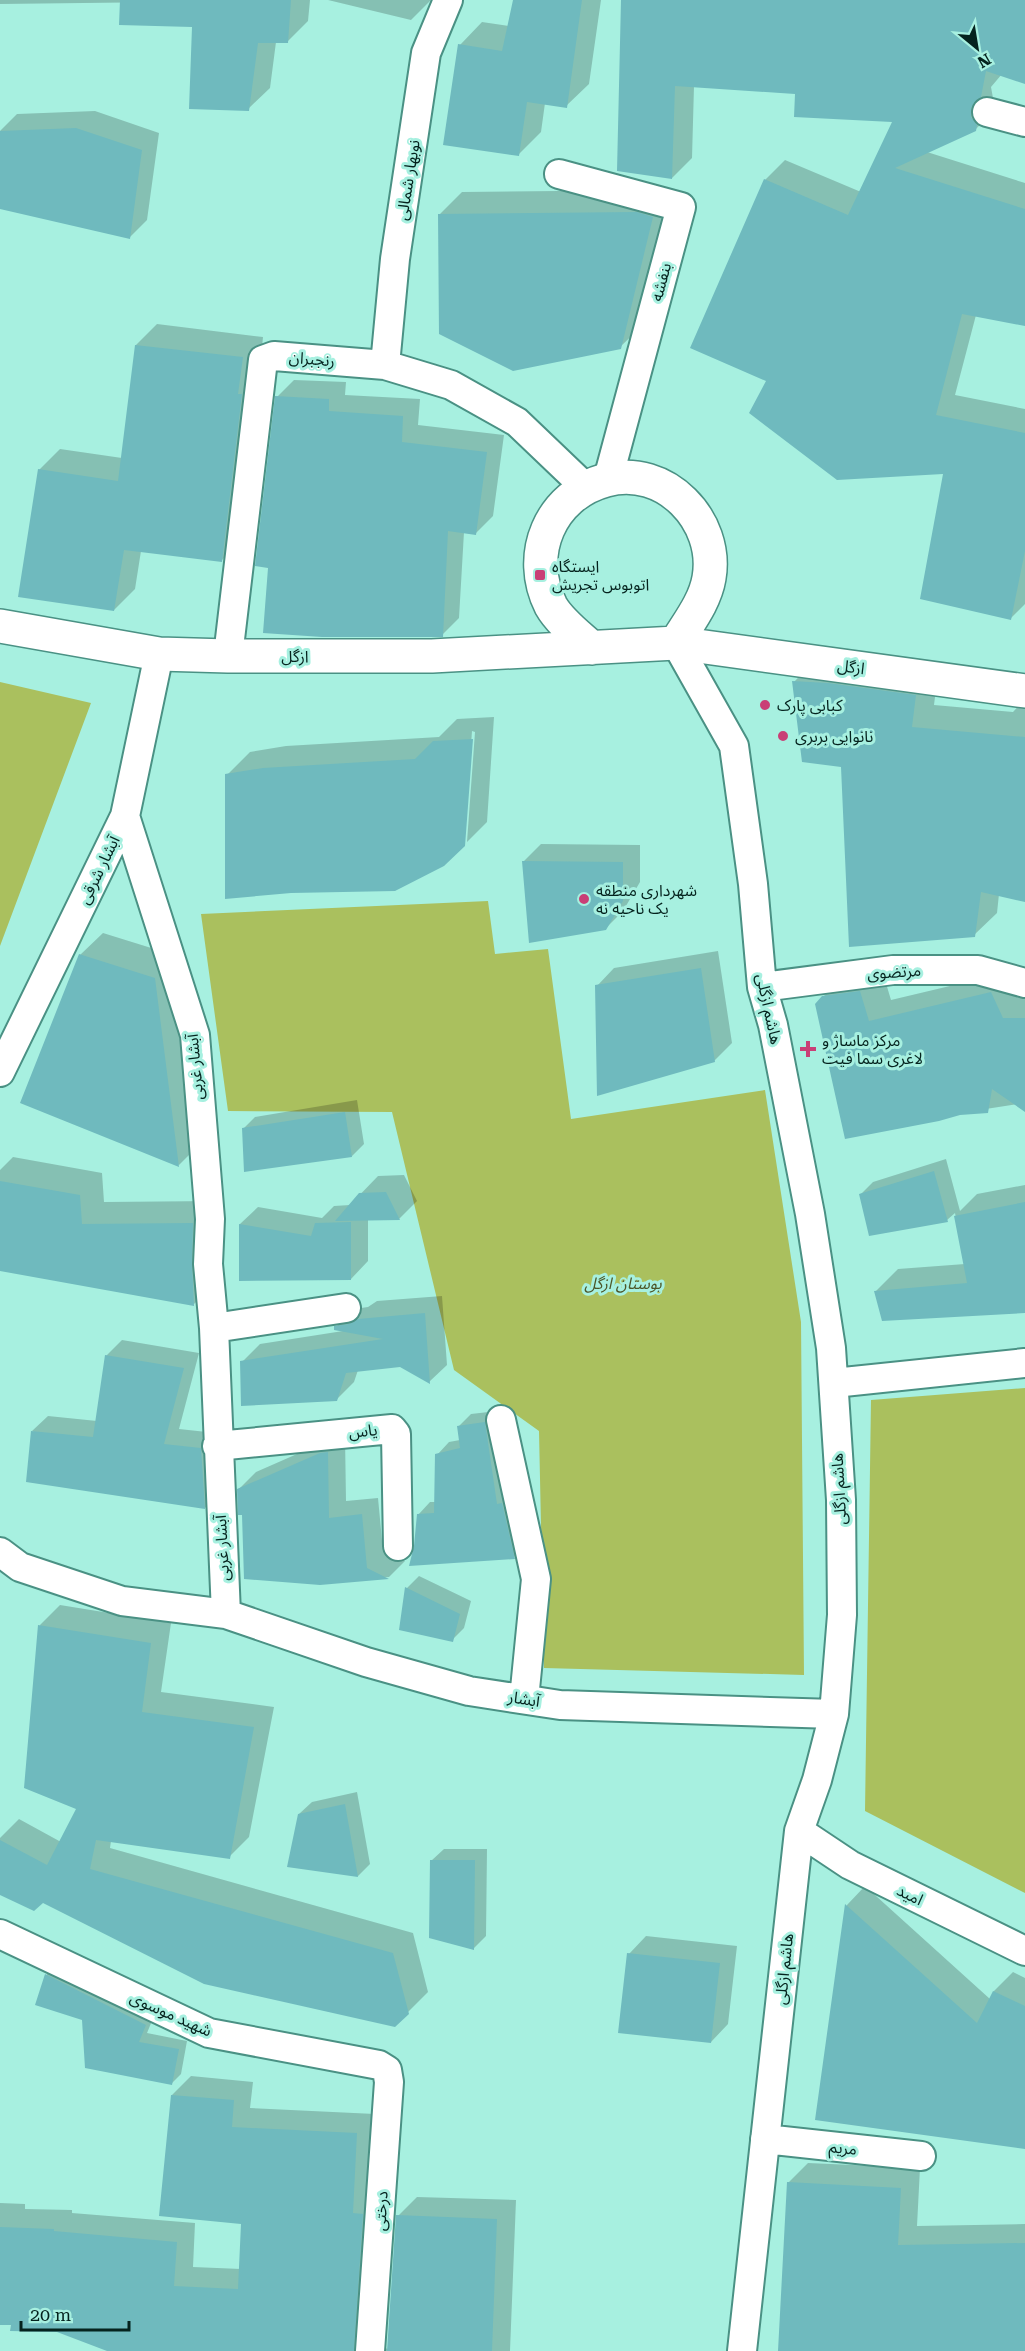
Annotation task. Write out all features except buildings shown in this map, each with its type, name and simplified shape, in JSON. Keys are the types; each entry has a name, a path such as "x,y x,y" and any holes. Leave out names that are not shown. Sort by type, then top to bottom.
{"main road":[{"path":"632,478 655,483 669,490 693,511 705,532 710,555 709,579 701,602 676,643 592,648 552,608 542,582 540,554 547,527 563,504 596,483 632,478"},
{"name":"ازگل","path":"0,626 159,654 432,656 592,648"},
{"name":"ازگل","path":"676,643 1025,691"}],"street":[{"name":"نوبهار شمالی","path":"385,364 395,259 426,53 448,0"},
{"path":"987,112 1025,122"},
{"name":"بنفشه","path":"559,174 681,207 596,483"},
{"name":"رنجبران","path":"228,656 263,360 274,356 385,364 451,385 517,422 596,483"},
{"name":"هاشم ازگلی","path":"676,643 734,746 753,884 762,987 772,1024 810,1214 831,1348 841,1500 842,1616 834,1714 817,1780 799,1831 742,2351"},
{"name":"آبشار شرقی","path":"0,1072 125,816 159,654"},
{"name":"آبشار غربی","path":"125,816 195,1035 210,1219 208,1264 214,1328 217,1446 226,1614"},
{"name":"مرتضوی","path":"762,987 892,970 978,970 1025,983"},
{"path":"214,1328 346,1308"},
{"path":"834,1383 1025,1363"},
{"path":"501,1420 536,1579 524,1700"},
{"name":"یاس","path":"217,1446 392,1429 396,1434 398,1546"},
{"name":"آبشار","path":"0,1552 20,1567 122,1601 226,1614 377,1665 469,1691 560,1705 834,1714"},
{"name":"امید","path":"799,1831 850,1865 1025,1951"},
{"name":"شهید موسوی","path":"0,1934 209,2033 379,2065 387,2070"},
{"name":"درختی","path":"370,2351 389,2082 387,2070"},
{"name":"مریم","path":"765,2139 921,2156"}],"green space":[{"path":"0,682 91,703 0,946"},
{"name":"بوستان ازگل","path":"488,901 495,954 548,949 571,1119 765,1090 801,1322 804,1675 544,1668 539,1431 454,1370 392,1112 228,1111 201,914"},
{"path":"1025,1388 1025,1893 865,1811 871,1400"}],"place":[{"name":"ایستگاه اتوبوس تجریش","path":"540,575"},
{"name":"کبابی پارک","path":"765,705"},
{"name":"نانوایی بربری","path":"783,736"},
{"name":"شهرداری منطقه یک ناحیه نه","path":"584,899"},
{"name":"مرکز ماساژ و لاغری سما فیت","path":"808,1049"}]}
